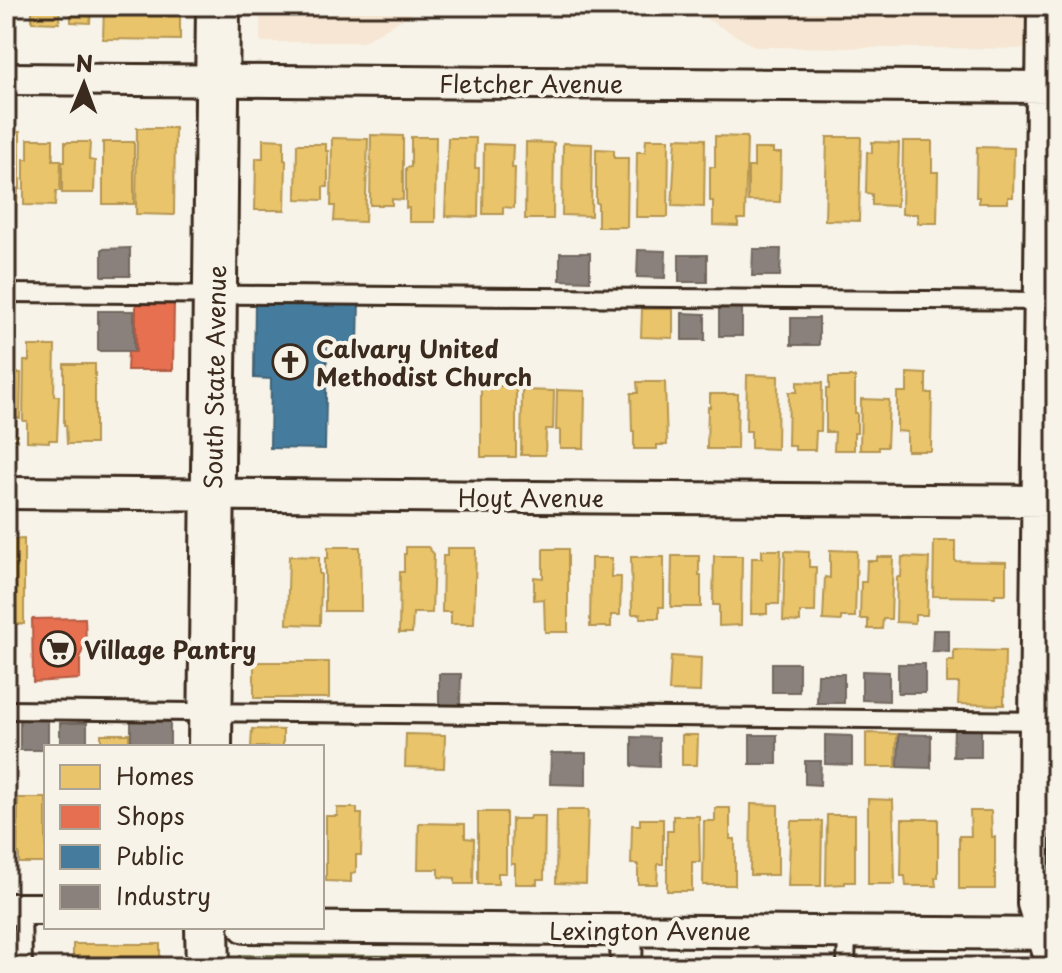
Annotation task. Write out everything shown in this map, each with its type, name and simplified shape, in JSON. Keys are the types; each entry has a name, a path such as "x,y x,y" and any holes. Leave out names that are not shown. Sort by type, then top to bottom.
{"street":[{"name":"South State Avenue","path":"210,730 218,6"},
{"path":"1043,6 1049,86 1046,720 1033,904 1049,934 1050,967"},
{"name":"Fletcher Avenue","path":"6,79 1049,86"},
{"name":"Hoyt Avenue","path":"6,493 1047,501"},
{"name":"Lexington Avenue","path":"324,928 1049,934"},
{"path":"207,929 208,967"},
{"path":"626,967 627,930"}],"lane":[{"path":"6,293 1048,301"},
{"path":"6,710 210,730 1046,720"},
{"path":"23,967 25,909"},
{"path":"846,967 847,932"}],"shaded area":[{"path":"260,6 425,6 362,42 260,42"},
{"path":"684,6 1056,6 1056,49 756,47"}],"green space":[{"path":"240,955 426,956 426,967 240,967"}],"building: Homes":[{"path":"6,6 17,6 16,21 6,21"},
{"path":"32,6 60,6 59,23 32,22"},
{"path":"71,6 100,6 100,9 91,9 90,23 71,22"},
{"path":"104,7 169,7 169,14 180,15 180,40 103,39"},
{"path":"137,128 175,128 174,215 136,214"},
{"path":"6,132 20,132 17,204 6,203"},
{"path":"371,135 403,136 403,200 392,199 392,205 370,205"},
{"path":"715,136 747,137 745,219 738,219 738,226 713,225 710,167 715,167"},
{"path":"411,137 436,137 435,222 409,222 406,168 411,167"},
{"path":"827,137 861,137 859,221 825,220"},
{"path":"332,138 368,139 365,222 334,221 335,206 331,206"},
{"path":"448,138 476,138 478,217 445,216"},
{"path":"676,138 705,139 704,207 672,206"},
{"path":"28,139 53,139 53,160 61,160 60,191 56,191 55,206 24,205 24,159 28,159"},
{"path":"263,139 284,140 285,210 255,210 256,158 263,158"},
{"path":"646,139 669,139 668,217 636,217 637,152 645,152"},
{"path":"903,141 932,141 932,172 938,172 937,223 918,223 918,214 902,214"},
{"path":"65,142 90,142 89,160 95,161 94,193 62,193"},
{"path":"103,142 134,142 134,204 103,204"},
{"path":"526,142 554,143 553,219 525,219"},
{"path":"872,142 899,143 897,206 872,205 872,194 866,193 867,152 872,153"},
{"path":"563,143 592,144 591,216 562,215"},
{"path":"297,144 326,144 328,187 323,187 323,200 296,199"},
{"path":"484,144 513,145 514,208 503,207 503,214 483,214"},
{"path":"977,147 1014,148 1013,197 1008,197 1008,203 979,203 979,197 976,197"},
{"path":"596,149 614,150 614,158 628,158 627,227 598,227"},
{"path":"754,149 773,149 773,153 781,153 780,202 748,201 748,167 754,167"},
{"path":"642,309 673,309 673,338 641,337"},
{"path":"29,346 55,346 54,396 59,396 57,440 27,441 27,421 23,421 24,361 29,361"},
{"path":"64,364 95,364 95,444 67,444"},
{"path":"6,373 21,373 20,418 16,418 15,444 6,444"},
{"path":"907,373 926,374 926,393 932,393 931,451 907,451 907,432 897,431 897,392 907,392"},
{"path":"747,375 778,376 777,449 751,448 751,431 746,431"},
{"path":"829,377 855,377 857,433 854,433 854,450 834,450 835,432 826,432"},
{"path":"637,382 665,382 667,445 657,445 657,449 634,449 631,393 638,393"},
{"path":"797,382 822,383 821,431 816,431 815,450 795,450 795,446 788,446 789,392 797,392"},
{"path":"481,386 516,386 516,457 481,457"},
{"path":"522,390 554,391 553,429 546,429 545,455 521,455"},
{"path":"557,390 585,391 584,448 560,448 560,430 556,430"},
{"path":"710,394 738,394 737,449 707,449"},
{"path":"861,399 889,400 887,447 860,450"},
{"path":"24,539 24,624 6,624 6,540"},
{"path":"934,541 955,541 955,561 1006,562 1006,594 995,594 995,597 933,596"},
{"path":"328,547 360,547 361,611 325,611 325,558 328,558"},
{"path":"406,547 428,547 434,554 432,613 413,613 412,633 399,633 400,572 404,572"},
{"path":"447,548 476,548 474,624 451,624 451,612 442,612 443,556 447,556"},
{"path":"543,549 568,549 568,632 545,632 544,599 534,600 534,577 543,578"},
{"path":"762,550 781,550 779,604 767,604 767,614 751,614 752,558 762,558"},
{"path":"830,550 857,551 855,617 841,617 841,621 823,620 825,577 830,578"},
{"path":"785,551 809,552 809,567 816,567 815,612 800,612 800,622 783,621"},
{"path":"289,556 319,557 320,625 287,624"},
{"path":"672,556 699,556 701,607 671,607"},
{"path":"714,556 742,556 741,625 719,626 719,605 713,605"},
{"path":"631,557 664,557 664,607 659,607 659,618 640,618 640,614 632,614"},
{"path":"877,557 893,557 891,619 883,619 882,629 868,629 868,619 860,619 861,582 866,582 867,561 877,561"},
{"path":"902,557 929,558 927,615 915,615 915,623 896,622 897,577 901,577"},
{"path":"591,558 612,558 611,577 621,577 620,615 611,615 611,627 590,627"},
{"path":"954,650 1005,651 1004,705 958,704 959,683 947,683 947,661 954,661"},
{"path":"671,656 701,658 700,692 669,691"},
{"path":"254,662 329,662 329,698 254,698"},
{"path":"252,729 283,730 283,745 251,745"},
{"path":"866,733 897,734 896,767 866,767"},
{"path":"101,734 129,734 129,745 101,745"},
{"path":"406,734 445,735 444,768 405,767"},
{"path":"682,735 698,735 697,765 682,765"},
{"path":"18,798 44,798 44,863 19,863"},
{"path":"868,799 893,800 895,884 868,884"},
{"path":"751,804 778,805 778,875 750,875"},
{"path":"337,808 357,808 357,814 362,814 361,855 356,855 356,872 351,873 351,882 326,881 326,816 337,816"},
{"path":"715,808 730,808 730,839 735,839 735,885 703,885 704,821 715,821"},
{"path":"557,810 588,810 586,884 556,883"},
{"path":"970,811 991,811 992,837 995,837 995,889 959,889 959,836 971,836"},
{"path":"478,812 506,812 506,873 498,873 498,884 478,884"},
{"path":"827,815 855,815 855,882 826,885"},
{"path":"530,816 545,816 544,879 537,879 537,884 515,884 515,864 511,864 512,819 529,819"},
{"path":"673,816 699,816 700,862 692,862 692,891 667,891 667,831 673,831"},
{"path":"640,819 663,819 663,864 658,864 657,884 638,884 638,864 631,864 632,825 640,825"},
{"path":"902,819 938,819 936,886 906,886 905,876 901,876"},
{"path":"791,821 822,821 821,886 788,886"},
{"path":"419,823 465,824 465,838 474,839 473,884 455,884 455,878 439,877 439,869 418,869"},
{"path":"73,944 160,944 160,967 73,967"}],"building: Shops":[{"path":"136,301 174,301 173,370 127,370 128,352 136,352"},
{"name":"Village Pantry","path":"85,618 86,641 80,657 80,679 33,682 32,619"}],"building: Public":[{"name":"Calvary United Methodist Church","path":"255,298 359,299 358,346 327,346 325,449 270,448 271,379 254,378"}],"building: Industry":[{"path":"130,248 130,276 102,276 102,249"},
{"path":"753,249 781,249 780,276 752,276"},
{"path":"638,250 666,251 665,278 637,277"},
{"path":"560,253 590,253 590,281 560,280"},
{"path":"679,255 707,255 707,282 679,282"},
{"path":"719,308 742,308 742,336 719,336"},
{"path":"98,311 134,311 134,351 98,351"},
{"path":"682,313 705,314 705,340 682,340"},
{"path":"791,318 819,318 819,345 791,345"},
{"path":"933,630 949,630 949,652 932,651"},
{"path":"772,663 799,663 799,692 772,692"},
{"path":"898,664 925,664 925,693 898,693"},
{"path":"862,671 889,672 889,701 862,700"},
{"path":"439,674 461,674 460,705 439,705"},
{"path":"818,674 844,674 844,703 817,703"},
{"path":"131,714 170,714 170,745 131,745"},
{"path":"20,719 48,719 48,745 44,745 44,750 20,750"},
{"path":"60,723 87,723 87,745 60,745"},
{"path":"954,728 981,728 981,757 953,757"},
{"path":"899,734 931,735 931,768 898,767"},
{"path":"750,735 777,735 777,764 750,764"},
{"path":"825,735 852,736 852,765 825,764"},
{"path":"632,737 659,738 659,767 632,766"},
{"path":"551,753 586,753 586,785 550,784"},
{"path":"805,761 821,761 820,785 805,784"}],"place":[{"name":"Calvary United Methodist Church","path":"290,362"},
{"name":"Village Pantry","path":"58,649"}]}
